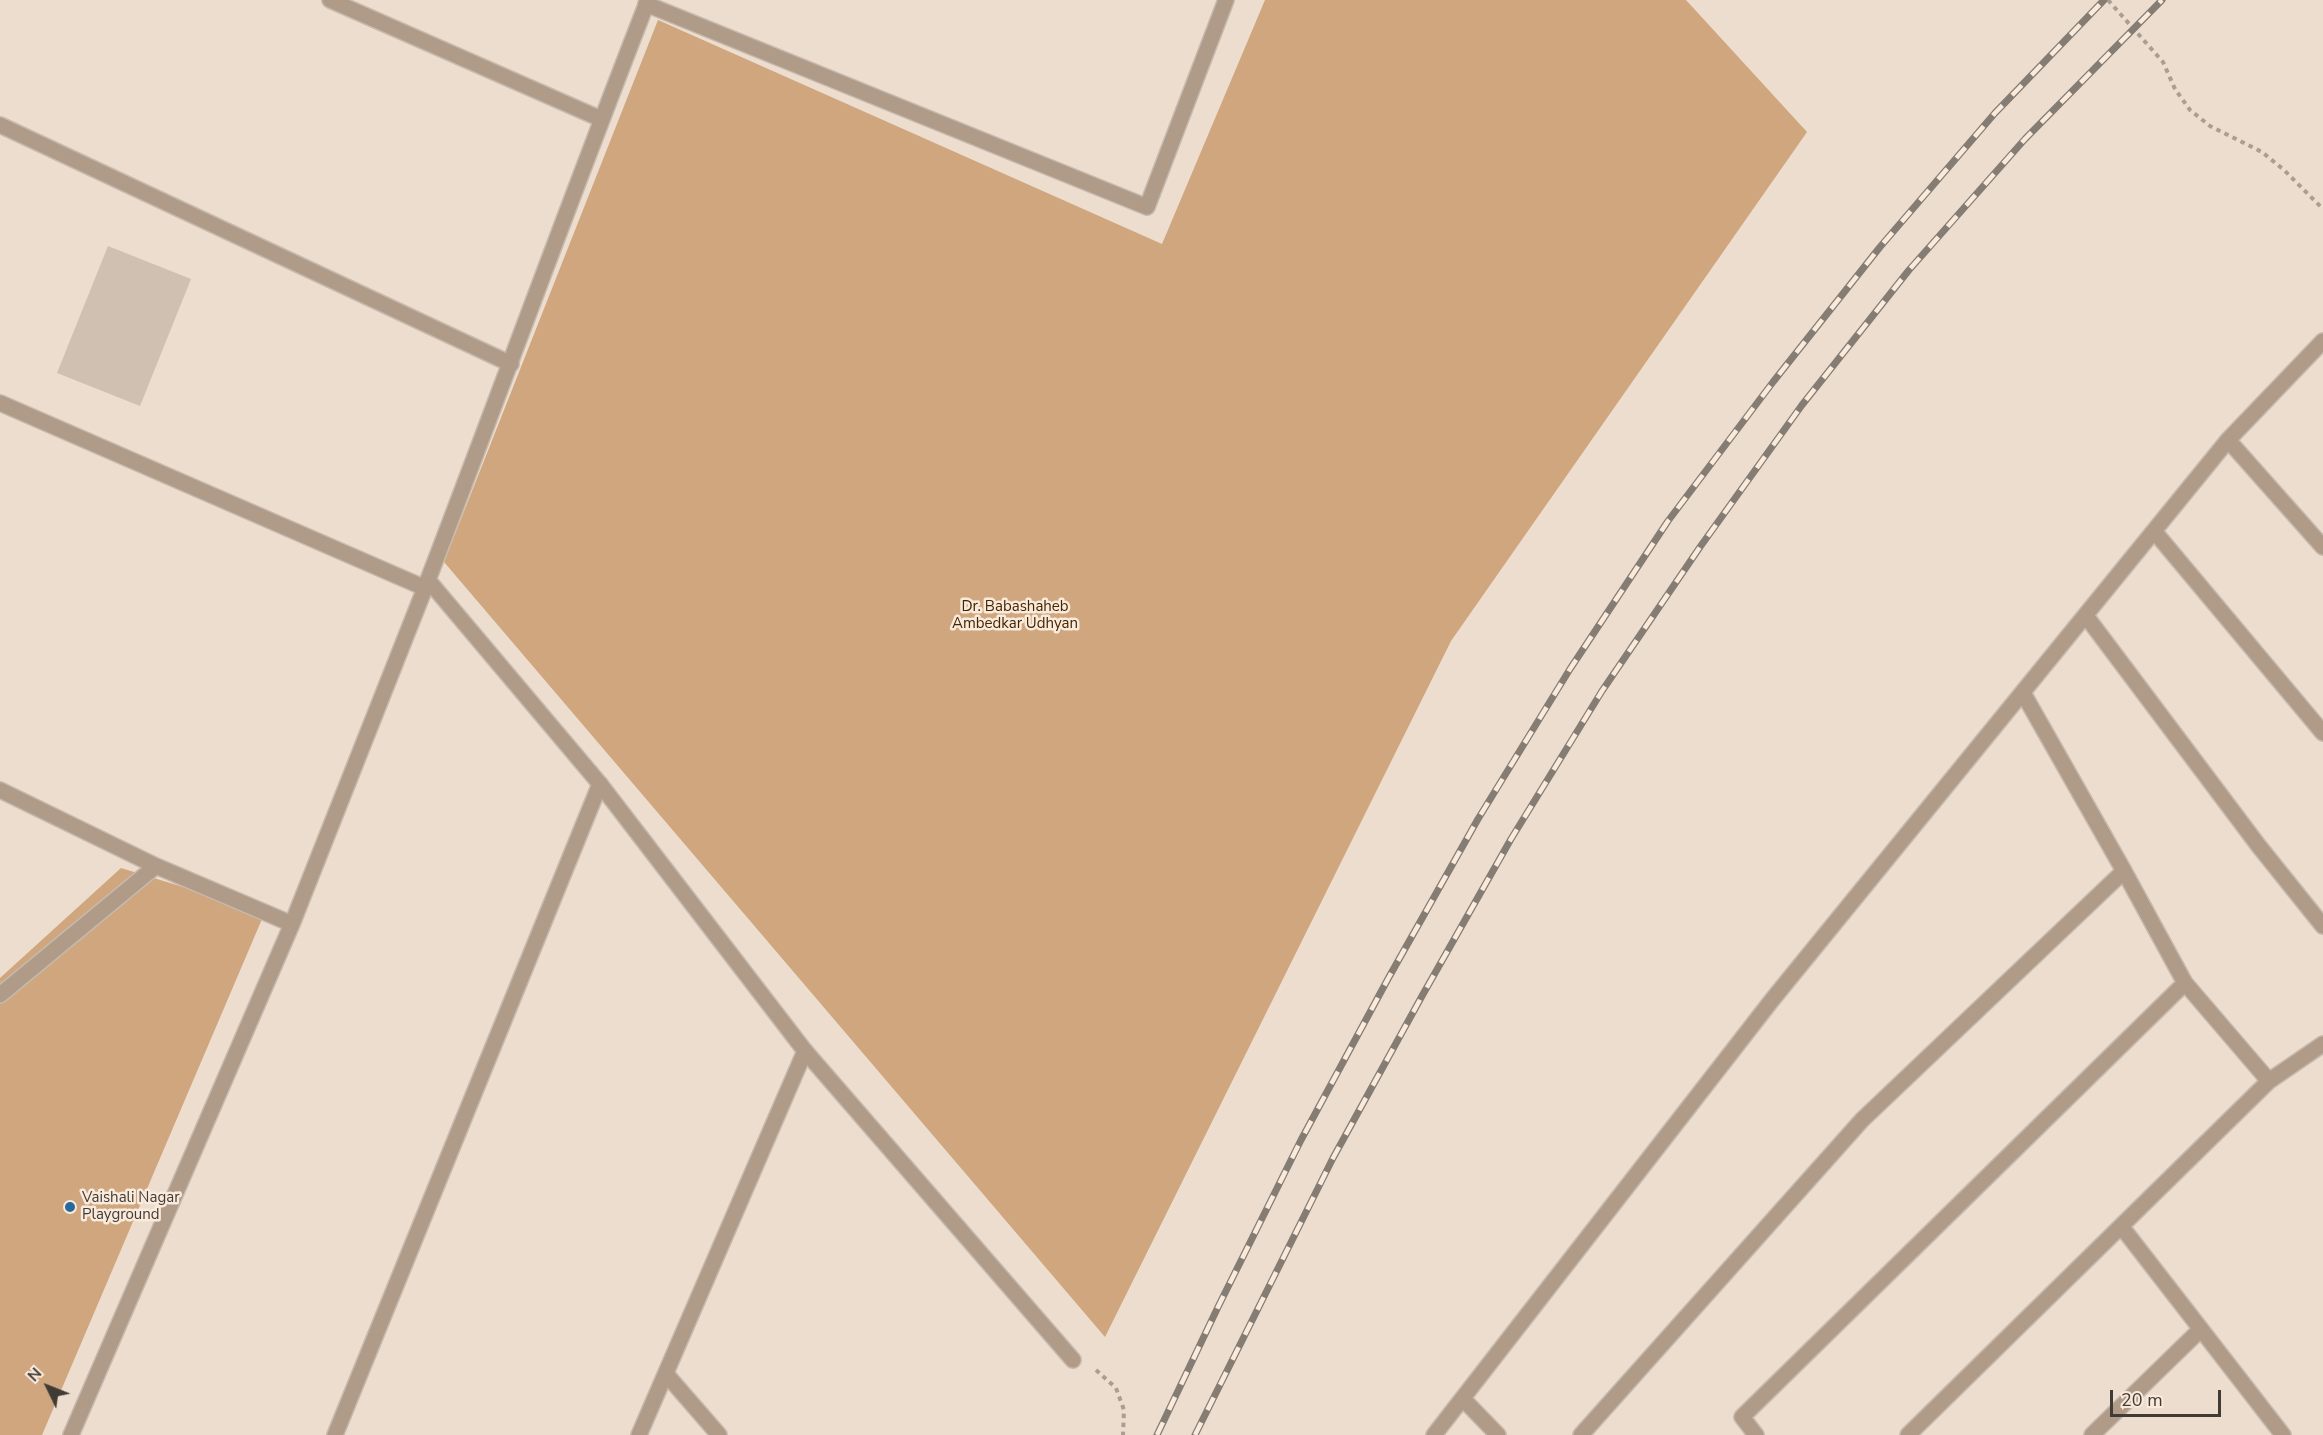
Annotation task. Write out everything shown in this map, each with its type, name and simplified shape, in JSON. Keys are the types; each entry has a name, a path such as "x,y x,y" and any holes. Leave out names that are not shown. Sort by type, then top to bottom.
{"street":[{"path":"330,0 601,119"},
{"path":"71,1435 292,924 427,584 647,2 1147,207 1226,0"},
{"path":"0,125 511,364"},
{"path":"1434,1435 1772,1000 2228,440 2323,341"},
{"path":"0,403 427,584 600,784 805,1051 1073,1360"},
{"path":"2228,440 2323,547"},
{"path":"2154,531 2323,733"},
{"path":"2086,616 2258,845 2323,926"},
{"path":"2022,693 2185,983 2269,1082"},
{"path":"335,1435 600,784"},
{"path":"0,790 156,866 292,924"},
{"path":"0,995 156,866"},
{"path":"1581,1435 1862,1120 2124,871"},
{"path":"1756,1435 1742,1417 2185,983"},
{"path":"1908,1435 2269,1082 2323,1044"},
{"path":"639,1435 805,1051"},
{"path":"2121,1226 2283,1435"},
{"path":"2092,1435 2201,1329"},
{"path":"666,1374 719,1435"},
{"path":"1463,1399 1498,1435"}],"path":[{"path":"2108,0 2163,62 2175,89 2190,110 2210,126 2262,152 2284,170 2323,209"},
{"path":"1073,1360 1098,1371 1116,1388 1124,1410 1123,1435"}],"green space":[{"name":"Dr. Babashaheb Ambedkar Udhyan","path":"1265,0 1686,0 1807,132 1451,641 1105,1337 444,562 658,20 1162,244"},
{"name":"Vaishali Nagar Playground","path":"121,868 265,912 42,1435 0,1435 0,978"}],"building":[{"path":"108,246 191,279 140,406 57,373"}],"railway":[{"path":"1157,1435 1301,1140 1478,819 1570,669 1668,521 1773,382 1880,247 1995,113 2104,0"},
{"path":"1195,1435 1333,1158 1511,839 1602,691 1700,547 1802,405 1909,270 2025,139 2162,0"}],"place":[{"name":"Vaishali Nagar Playground","path":"70,1207"}]}
